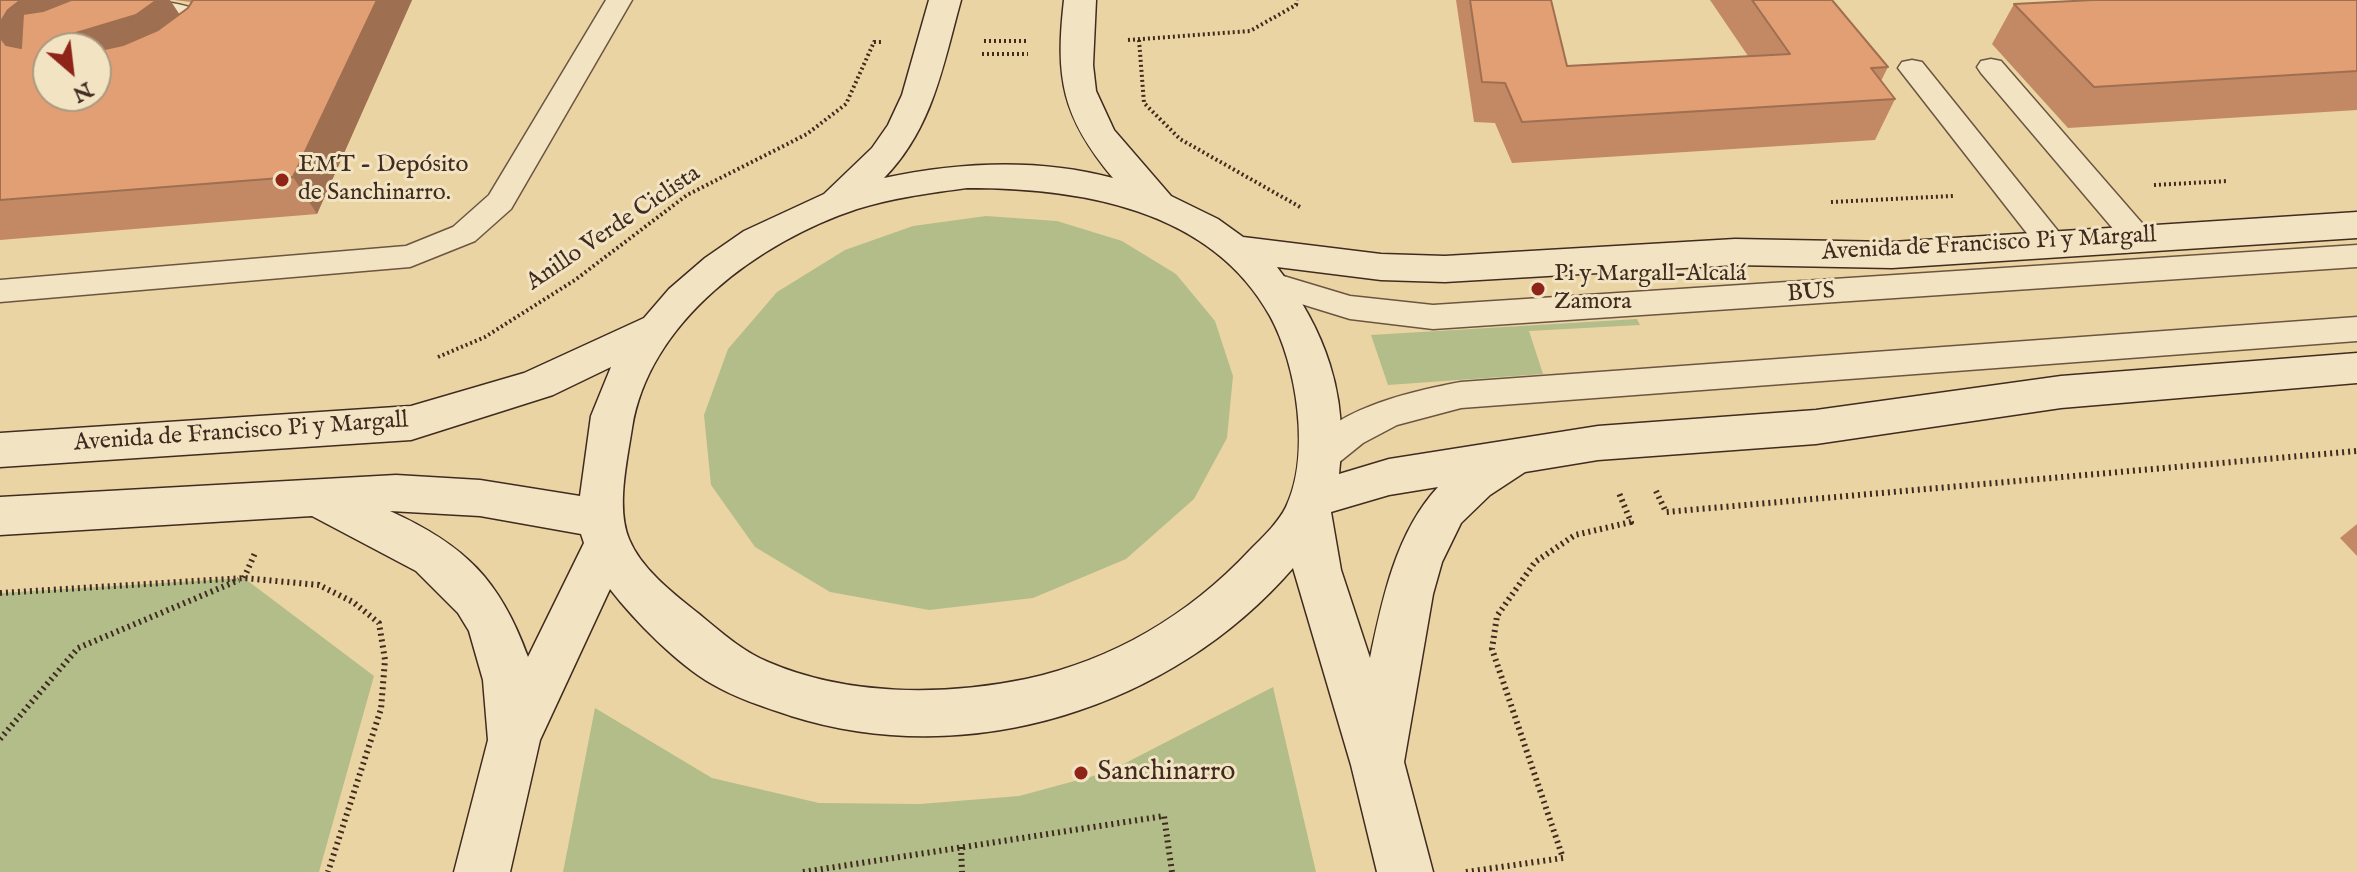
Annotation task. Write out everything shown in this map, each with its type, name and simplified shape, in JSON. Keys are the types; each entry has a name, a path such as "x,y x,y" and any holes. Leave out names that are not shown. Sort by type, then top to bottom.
{"street":[{"path":"835,204 875,166 905,128 922,87 945,0"},
{"path":"1080,0 1074,41 1076,86 1088,119 1111,155 1157,204"},
{"path":"482,872 514,740 604,532 607,433 625,379 656,329 692,289 735,255 783,227 835,204 900,185 967,176 1034,176 1097,185 1157,204 1238,249 1284,301 1308,349 1319,403 1312,490 1317,570 1378,765 1405,872"},
{"name":"Avenida de Francisco Pi y Margall","path":"1238,249 1381,267 1445,269 1722,252 1892,255 2357,225"},
{"name":"Avenida de Francisco Pi y Margall","path":"0,450 411,423 538,384 656,329"},
{"path":"0,516 396,493 480,498 604,532 660,613 729,668 823,703 930,714 1041,700 1125,670 1197,627 1251,585 1312,490 1620,441 1816,427 2045,394 2357,368"},
{"path":"1378,765 1399,639 1421,560 1444,511 1471,484 1524,455"},
{"path":"316,498 413,542 458,575 490,619 500,648 514,740"}],"lane":[{"path":"0,291 410,256 464,234 500,202 619,0"},
{"path":"94,15 120,7 170,2 189,6 201,13 205,24 200,36 168,62"},
{"path":"1991,67 2137,237"},
{"path":"1912,68 2051,243"},
{"name":"BUS","path":"1270,283 1301,296 1366,312 1433,317 2357,256"},
{"path":"1312,490 1350,431 1371,419 1461,395 2357,329"}],"path":[{"path":"1297,0 1296,5 1250,31 1139,40 1144,103 1180,139 1307,210"},
{"path":"975,41 1030,41"},
{"name":"Anillo Verde Ciclista","path":"427,362 485,337 575,280 687,195 807,134 846,104 874,42"},
{"path":"973,54 1028,54"},
{"path":"1653,486 1666,512 2357,451"},
{"path":"1466,872 1563,858 1492,649 1497,616 1535,562 1575,535 1631,522 1617,488"},
{"path":"0,739 78,648 244,578"},
{"path":"0,593 244,578 319,585 353,602 379,623 385,660 381,709 328,872"},
{"path":"803,872 1164,816 1172,872"},
{"path":"961,847 962,872"}],"green space":[{"path":"986,216 1057,221 1122,241 1176,274 1215,321 1233,376 1227,438 1194,499 1126,559 1033,598 929,610 830,592 755,547 711,485 704,415 728,349 777,292 845,250 913,226"},
{"path":"1637,319 1640,325 1529,331 1543,374 1388,385 1371,335"},
{"path":"244,578 374,676 319,872 0,872 0,593"},
{"path":"1273,687 1316,872 563,872 595,708 712,778 819,803 920,804 1019,796 1108,772"}],"building":[{"path":"0,0 21,0 8,10 0,23"},
{"path":"71,0 157,0 136,15 79,32 32,32 32,112 112,112 112,47 158,30 188,8 193,0 377,0 293,177 0,200 0,37 6,45 21,48 23,14 43,11"},
{"path":"1470,0 1551,0 1567,66 1790,54 1752,0 1832,0 1888,67 1871,68 1895,99 1522,122 1505,83 1482,82"},
{"path":"2093,0 2357,0 2357,71 2094,87 2014,4"}],"place":[{"name":"EMT - Depósito de Sanchinarro.","path":"282,180"},
{"name":"Pi y Margall-Alcalá Zamora","path":"1538,289"},
{"name":"Sanchinarro","path":"1081,773"}]}
